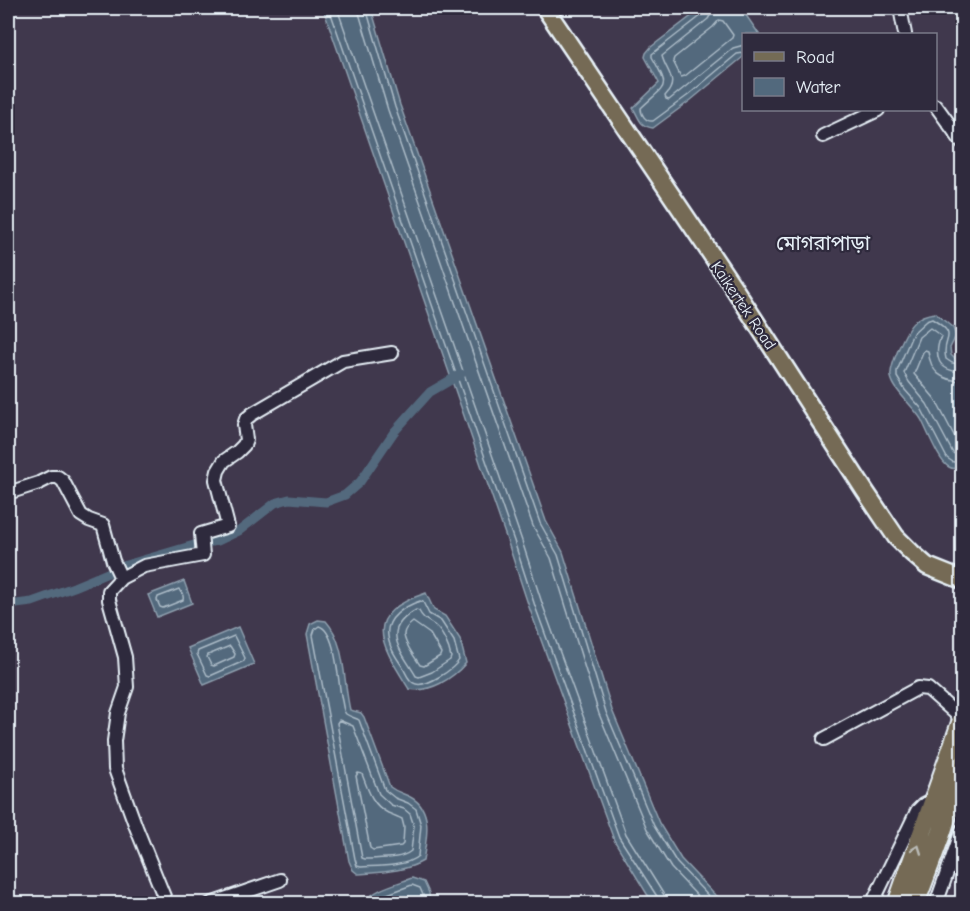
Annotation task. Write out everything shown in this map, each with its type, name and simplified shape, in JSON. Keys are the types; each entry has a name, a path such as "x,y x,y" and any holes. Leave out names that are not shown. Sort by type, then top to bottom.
{"highway":[{"path":"897,903 963,719"},
{"path":"915,903 963,769"},
{"path":"930,862 963,792"}],"main road":[{"name":"Kaikertek Road","path":"545,8 732,285 896,537 927,566 963,580"}],"street":[{"path":"900,8 905,33"},
{"path":"937,107 963,142"},
{"path":"824,136 876,111"},
{"path":"167,903 115,769 115,732 118,713 127,687 125,657 109,600 109,591 121,578 144,566 203,555 201,534 228,526 216,480 224,461 244,445 246,440 244,425 252,414 343,362 392,353"},
{"path":"8,493 51,477 58,477 63,481 81,515 103,525 113,561 121,578"},
{"path":"824,739 918,688 928,689 963,719"},
{"path":"872,903 917,811 935,798"},
{"path":"936,903 963,830"},
{"path":"210,903 280,880"}],"water":[{"path":"323,8 371,8 400,105 546,521 563,552 612,710 659,823 681,859 713,893 726,903 654,903 614,840 529,607"},
{"path":"702,8 741,8 758,33 742,33 742,58 653,128 645,126 640,121 633,108 659,83 645,57 651,47"},
{"path":"935,313 953,328 956,336 950,348 951,355 962,359 962,466 956,468 949,467 941,459 921,419 896,388 891,377 895,357 911,326 921,317"},
{"path":"184,581 192,603 157,617 148,595"},
{"path":"426,593 434,610 445,616 460,639 466,663 440,684 425,689 409,689 391,658 382,632 384,621 392,611 405,602"},
{"path":"318,620 326,621 337,640 341,651 350,710 361,713 364,717 390,787 419,804 426,818 426,845 423,861 416,865 392,871 358,874 353,870 349,861 307,634 310,624"},
{"path":"238,627 254,664 204,685 188,648"},
{"path":"412,878 424,882 430,903 365,903 373,894"}],"waterway":[{"path":"205,543 218,541 239,531 275,503 289,499 326,502 345,495 360,482 394,432 430,392 461,374"},
{"path":"126,565 194,545"},
{"path":"8,605 32,602 115,570"}],"district":[{"name":"মোগরাপাড়া","path":"823,243"}]}
